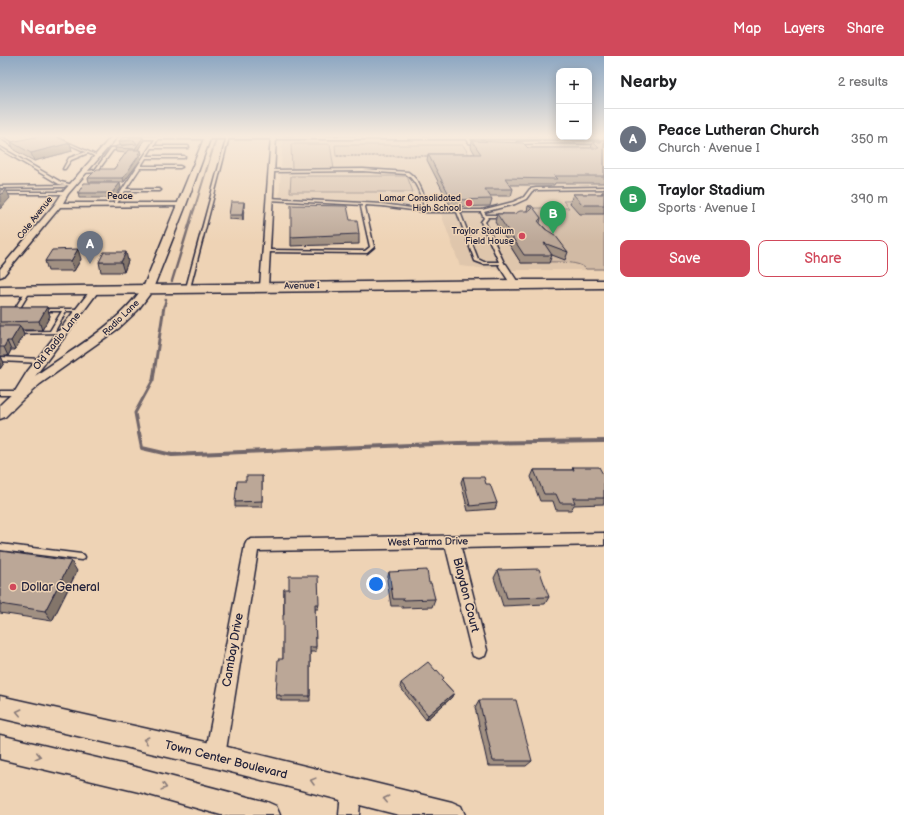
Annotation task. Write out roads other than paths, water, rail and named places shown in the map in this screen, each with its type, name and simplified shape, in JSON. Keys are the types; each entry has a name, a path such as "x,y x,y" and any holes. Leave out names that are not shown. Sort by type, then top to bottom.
{"main road":[{"name":"Avenue I","path":"0,291 604,284"}],"street":[{"name":"Radio Lane","path":"0,414 20,393 47,373 106,334 128,314 148,289 194,171"},
{"path":"264,287 271,171"},
{"name":"Cole Avenue","path":"0,274 58,205 71,185 83,172"},
{"name":"Peace","path":"58,205 182,205"},
{"path":"503,264 515,284"},
{"name":"Old Radio Lane","path":"20,393 31,374 96,289"},
{"name":"West Parma Drive","path":"252,545 604,538"},
{"name":"Blaydon Court","path":"452,541 480,650"},
{"name":"Cambay Drive","path":"214,756 252,545"},
{"name":"Town Center Boulevard","path":"0,707 214,756 350,803 452,815"},
{"path":"0,747 139,780 268,815"}],"lane":[{"path":"40,171 60,183 71,185"},
{"path":"83,172 96,171"},
{"path":"115,204 136,171"},
{"path":"188,288 223,171"},
{"path":"384,171 407,173 412,176 427,211"},
{"path":"0,187 71,185"},
{"path":"121,185 128,185"},
{"path":"269,199 365,204 427,211 482,211 514,204 525,198 531,190 536,188 604,188"},
{"path":"124,190 159,190"},
{"path":"0,193 65,193"},
{"path":"266,251 366,252 372,247 363,207 365,204"},
{"path":"458,211 476,260 484,263 503,264 483,222 486,218 482,211"},
{"path":"485,216 505,216"},
{"path":"16,310 29,290"},
{"path":"8,310 23,310"},
{"path":"37,310 80,310"},
{"path":"52,332 65,310"},
{"path":"0,333 63,332"},
{"path":"0,359 41,361"},
{"path":"0,393 20,393"},
{"path":"0,546 81,557"}],"waterway":[{"path":"194,210 206,171"},
{"path":"172,281 194,209"},
{"path":"164,307 166,299"},
{"path":"139,434 135,413 153,380 164,306"},
{"path":"139,433 142,448 172,455 458,443 604,441"}],"place":[{"name":"Lamar Consolidated High School","path":"469,203"},
{"name":"Traylor Stadium","path":"553,234"},
{"name":"Traylor Stadium Field House","path":"522,236"},
{"name":"Peace Lutheran Church","path":"90,264"},
{"name":"Dollar General","path":"13,587"}]}
